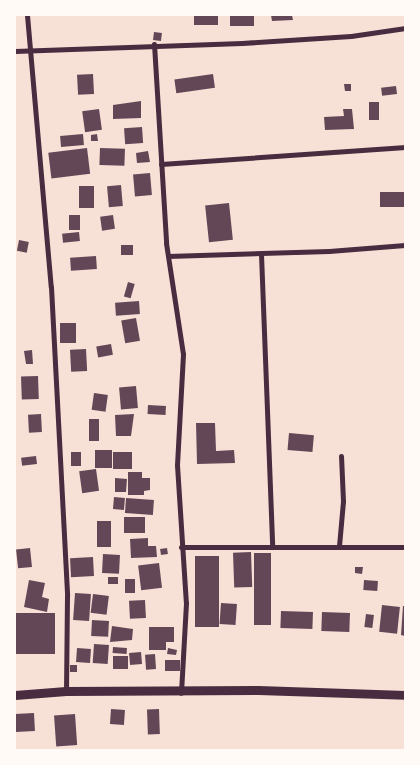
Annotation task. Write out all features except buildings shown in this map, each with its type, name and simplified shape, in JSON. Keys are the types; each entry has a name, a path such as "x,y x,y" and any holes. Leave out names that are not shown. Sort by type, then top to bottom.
{"street":[{"path":"27,15 50,287 67,596 66,691"},
{"path":"15,51 154,44 272,41 405,28"},
{"path":"154,44 160,164 168,256 182,354 177,465 186,603 181,693"},
{"path":"160,164 405,146"},
{"path":"168,256 261,254 405,244"},
{"path":"261,254 272,546"},
{"path":"339,546 343,501 341,456"},
{"path":"181,547 405,547"},
{"path":"15,695 66,691 181,693 258,690 405,696"}]}
